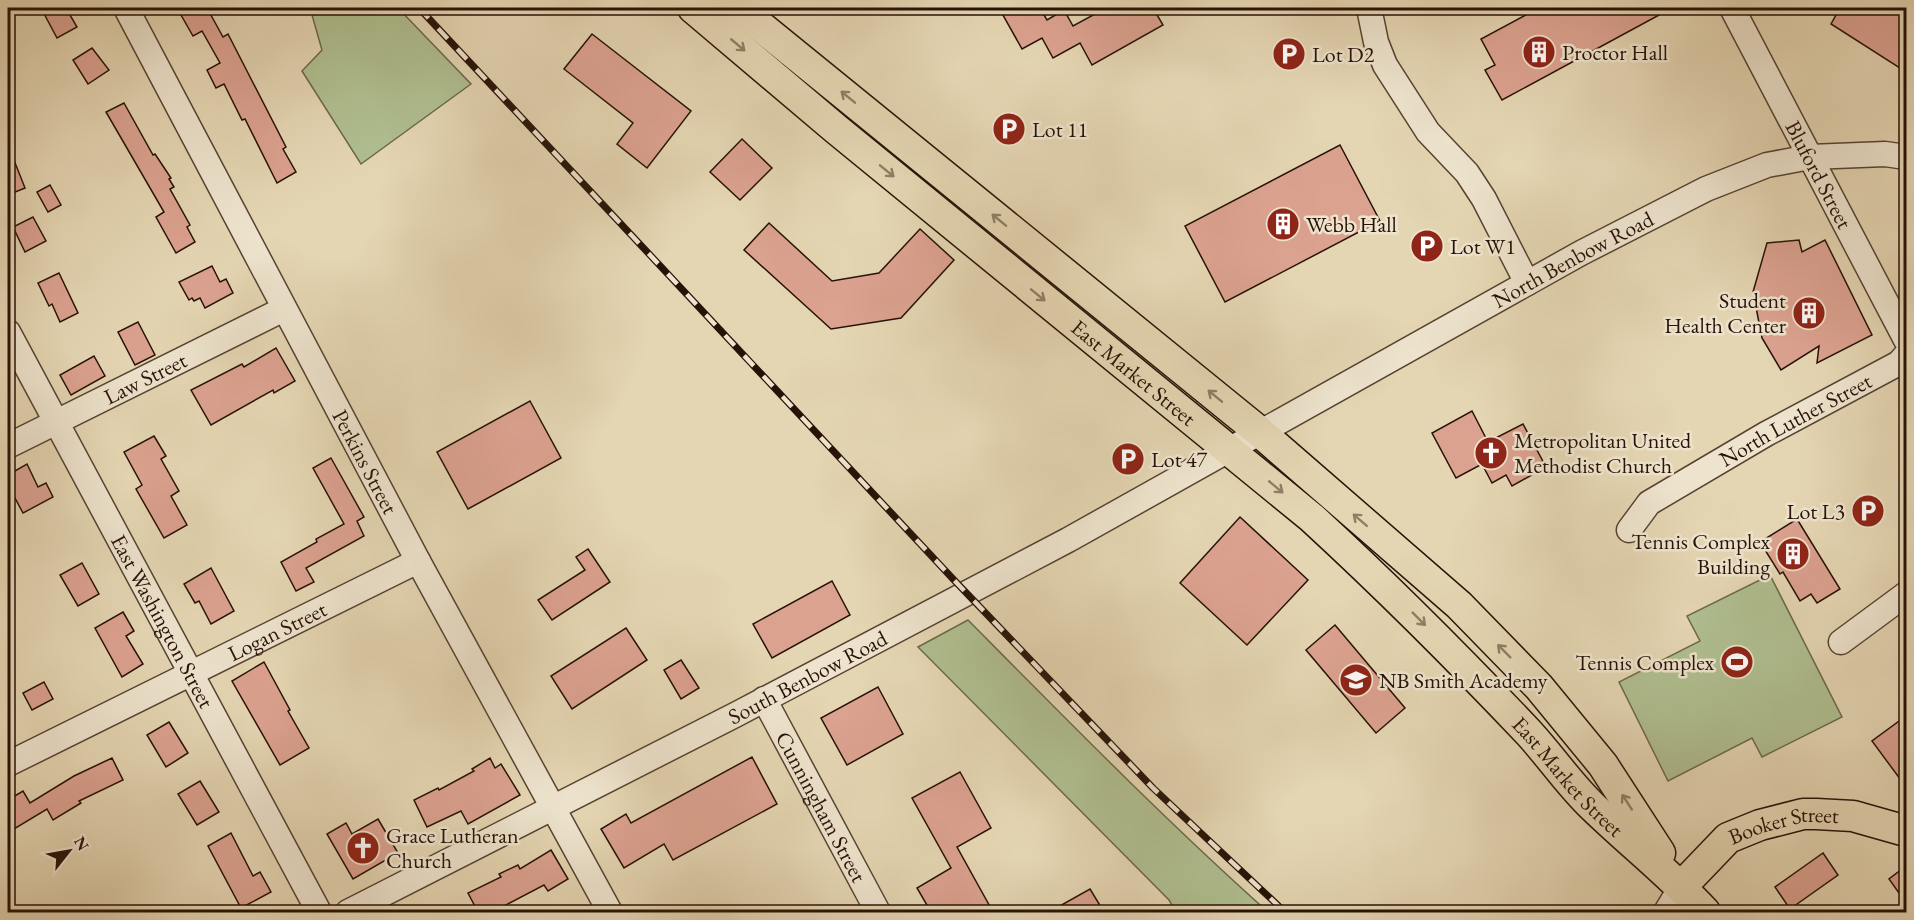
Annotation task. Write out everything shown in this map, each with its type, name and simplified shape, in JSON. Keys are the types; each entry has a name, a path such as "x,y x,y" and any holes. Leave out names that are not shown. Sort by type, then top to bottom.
{"main road":[{"name":"East Market Street","path":"693,8 1312,518 1387,587 1531,736 1591,805 1682,887 1705,912"},
{"name":"East Market Street","path":"738,8 1261,433 1459,605 1539,687 1603,765 1682,887"},
{"path":"841,132 848,126 861,127 962,189"},
{"name":"Booker Street","path":"1682,887 1728,838 1760,825 1803,814 1852,816 1906,831"}],"street":[{"name":"Perkins Street","path":"126,8 418,561 610,912"},
{"path":"1369,8 1376,42 1385,65 1428,132 1472,180 1527,283"},
{"name":"Bluford Street","path":"1732,8 1906,340"},
{"name":"North Benbow Road","path":"1261,433 1581,253 1706,189 1767,165 1810,157 1875,154 1906,157"},
{"name":"Law Street","path":"8,446 284,309"},
{"name":"East Washington Street","path":"8,332 319,912"},
{"name":"North Luther Street","path":"1629,530 1649,503 1766,434 1899,363 1906,355"},
{"name":"South Benbow Road","path":"348,912 553,809 1068,540 1261,433"},
{"name":"Logan Street","path":"8,764 418,561"},
{"path":"1841,642 1906,594"},
{"name":"Cunningham Street","path":"764,699 878,912"},
{"path":"1666,912 1682,887"}],"green space":[{"path":"310,8 398,8 471,84 361,164 302,71 322,50"},
{"name":"Tennis Complex","path":"1770,575 1842,717 1762,757 1752,738 1668,781 1619,682 1700,641 1687,616"},
{"path":"968,620 1153,805 1268,912 1176,912 1169,900 918,647"}],"building":[{"path":"41,8 66,8 77,27 57,38"},
{"path":"177,8 207,8 223,37 228,34 286,147 283,149 296,172 277,183 245,119 242,120 224,84 216,88 207,70 220,63 202,31 193,36"},
{"path":"999,8 1040,8 1047,20 1064,10 1073,26 1106,8 1153,8 1163,25 1092,65 1080,43 1053,58 1042,38 1022,49"},
{"name":"Proctor Hall","path":"1539,8 1672,8 1502,100 1485,70 1495,65 1481,39"},
{"path":"1840,8 1906,8 1906,72 1831,24"},
{"path":"592,34 691,111 647,168 617,144 633,123 564,69"},
{"path":"92,48 109,70 88,84 73,60"},
{"path":"124,103 153,155 155,154 171,178 169,179 174,187 170,189 190,225 187,227 195,242 176,253 156,217 164,212 106,112"},
{"path":"742,139 772,168 740,200 710,172"},
{"path":"8,145 25,188 8,195"},
{"name":"Webb Hall","path":"1340,145 1380,221 1225,302 1185,226"},
{"path":"50,185 61,205 48,212 37,192"},
{"path":"33,217 46,241 25,252 13,227"},
{"path":"769,223 832,281 879,273 920,229 954,260 901,318 831,329 744,250"},
{"name":"Student Health Center","path":"1799,240 1802,252 1825,240 1872,335 1817,363 1819,346 1781,370 1762,338 1753,292 1767,243"},
{"path":"212,266 220,282 226,279 233,293 205,308 200,298 194,301 192,298 189,300 179,282"},
{"path":"59,273 78,313 60,322 52,304 49,306 38,283"},
{"path":"138,322 155,355 135,365 118,332"},
{"path":"276,348 295,381 274,393 273,390 211,425 191,390 242,364 244,367"},
{"path":"94,356 105,376 71,395 60,375"},
{"path":"530,401 561,458 468,509 437,452"},
{"name":"Metropolitan United Methodist Church","path":"1472,411 1488,442 1523,424 1546,467 1512,486 1506,475 1492,483 1482,464 1456,478 1432,433"},
{"path":"154,436 166,456 161,459 179,491 171,496 187,525 164,538 136,489 142,485 124,452"},
{"path":"331,458 364,517 357,521 364,536 306,568 314,582 296,591 281,562 344,524 313,468"},
{"path":"27,464 38,487 46,483 53,497 23,513 8,485 8,475"},
{"path":"1240,517 1308,580 1247,645 1180,583"},
{"name":"Tennis Complex Building","path":"1797,519 1840,589 1817,603 1811,594 1800,601 1783,572 1780,574 1760,542"},
{"path":"588,549 610,582 552,620 538,600 585,570 576,557"},
{"path":"82,563 99,594 78,606 60,575"},
{"path":"211,568 234,611 211,624 199,601 195,603 184,584"},
{"path":"832,581 850,615 772,658 753,624"},
{"path":"123,612 134,631 126,636 143,664 122,677 95,628"},
{"path":"1335,625 1405,708 1376,733 1306,650"},
{"path":"626,628 647,660 572,709 551,676"},
{"path":"681,660 699,688 681,699 664,670"},
{"path":"264,662 309,748 280,765 232,681"},
{"path":"44,682 53,699 32,710 23,693"},
{"path":"878,687 903,734 847,765 821,718"},
{"path":"1906,716 1906,787 1872,741"},
{"path":"169,722 188,753 166,767 147,735"},
{"path":"752,757 777,804 673,860 664,844 624,868 601,829 626,814 631,823"},
{"path":"112,758 123,780 79,801 81,803 53,820 47,809 14,829 8,818 8,800 23,791 30,803 74,776"},
{"path":"490,758 495,768 501,764 520,795 468,824 461,811 427,827 414,800 438,788 439,790 474,771 472,769"},
{"path":"960,772 991,828 957,847 993,912 931,912 917,888 951,868 912,798"},
{"path":"200,781 219,812 197,825 178,794"},
{"path":"378,819 398,853 353,879 327,834 346,823 352,834"},
{"path":"231,833 253,876 260,872 271,892 241,908 208,846"},
{"path":"551,850 568,879 548,891 544,885 500,908 502,912 478,912 468,893 501,877 499,874 518,865 520,869"},
{"path":"1823,853 1838,875 1790,909 1775,887"},
{"path":"1906,866 1906,903 1889,879"},
{"path":"1090,889 1104,912 1049,912"}],"railway":[{"path":"419,8 954,580 1153,788 1285,912"}],"place":[{"name":"Proctor Hall","path":"1539,52"},
{"name":"Lot D2","path":"1289,54"},
{"name":"Lot 11","path":"1009,129"},
{"name":"Webb Hall","path":"1283,224"},
{"name":"Lot W1","path":"1427,246"},
{"name":"Student Health Center","path":"1809,313"},
{"name":"Metropolitan United Methodist Church","path":"1491,453"},
{"name":"Lot 47","path":"1128,459"},
{"name":"Lot L3","path":"1868,511"},
{"name":"Tennis Complex Building","path":"1793,554"},
{"name":"Tennis Complex","path":"1737,662"},
{"name":"NB Smith Academy","path":"1356,680"},
{"name":"Grace Lutheran Church","path":"363,848"}]}
